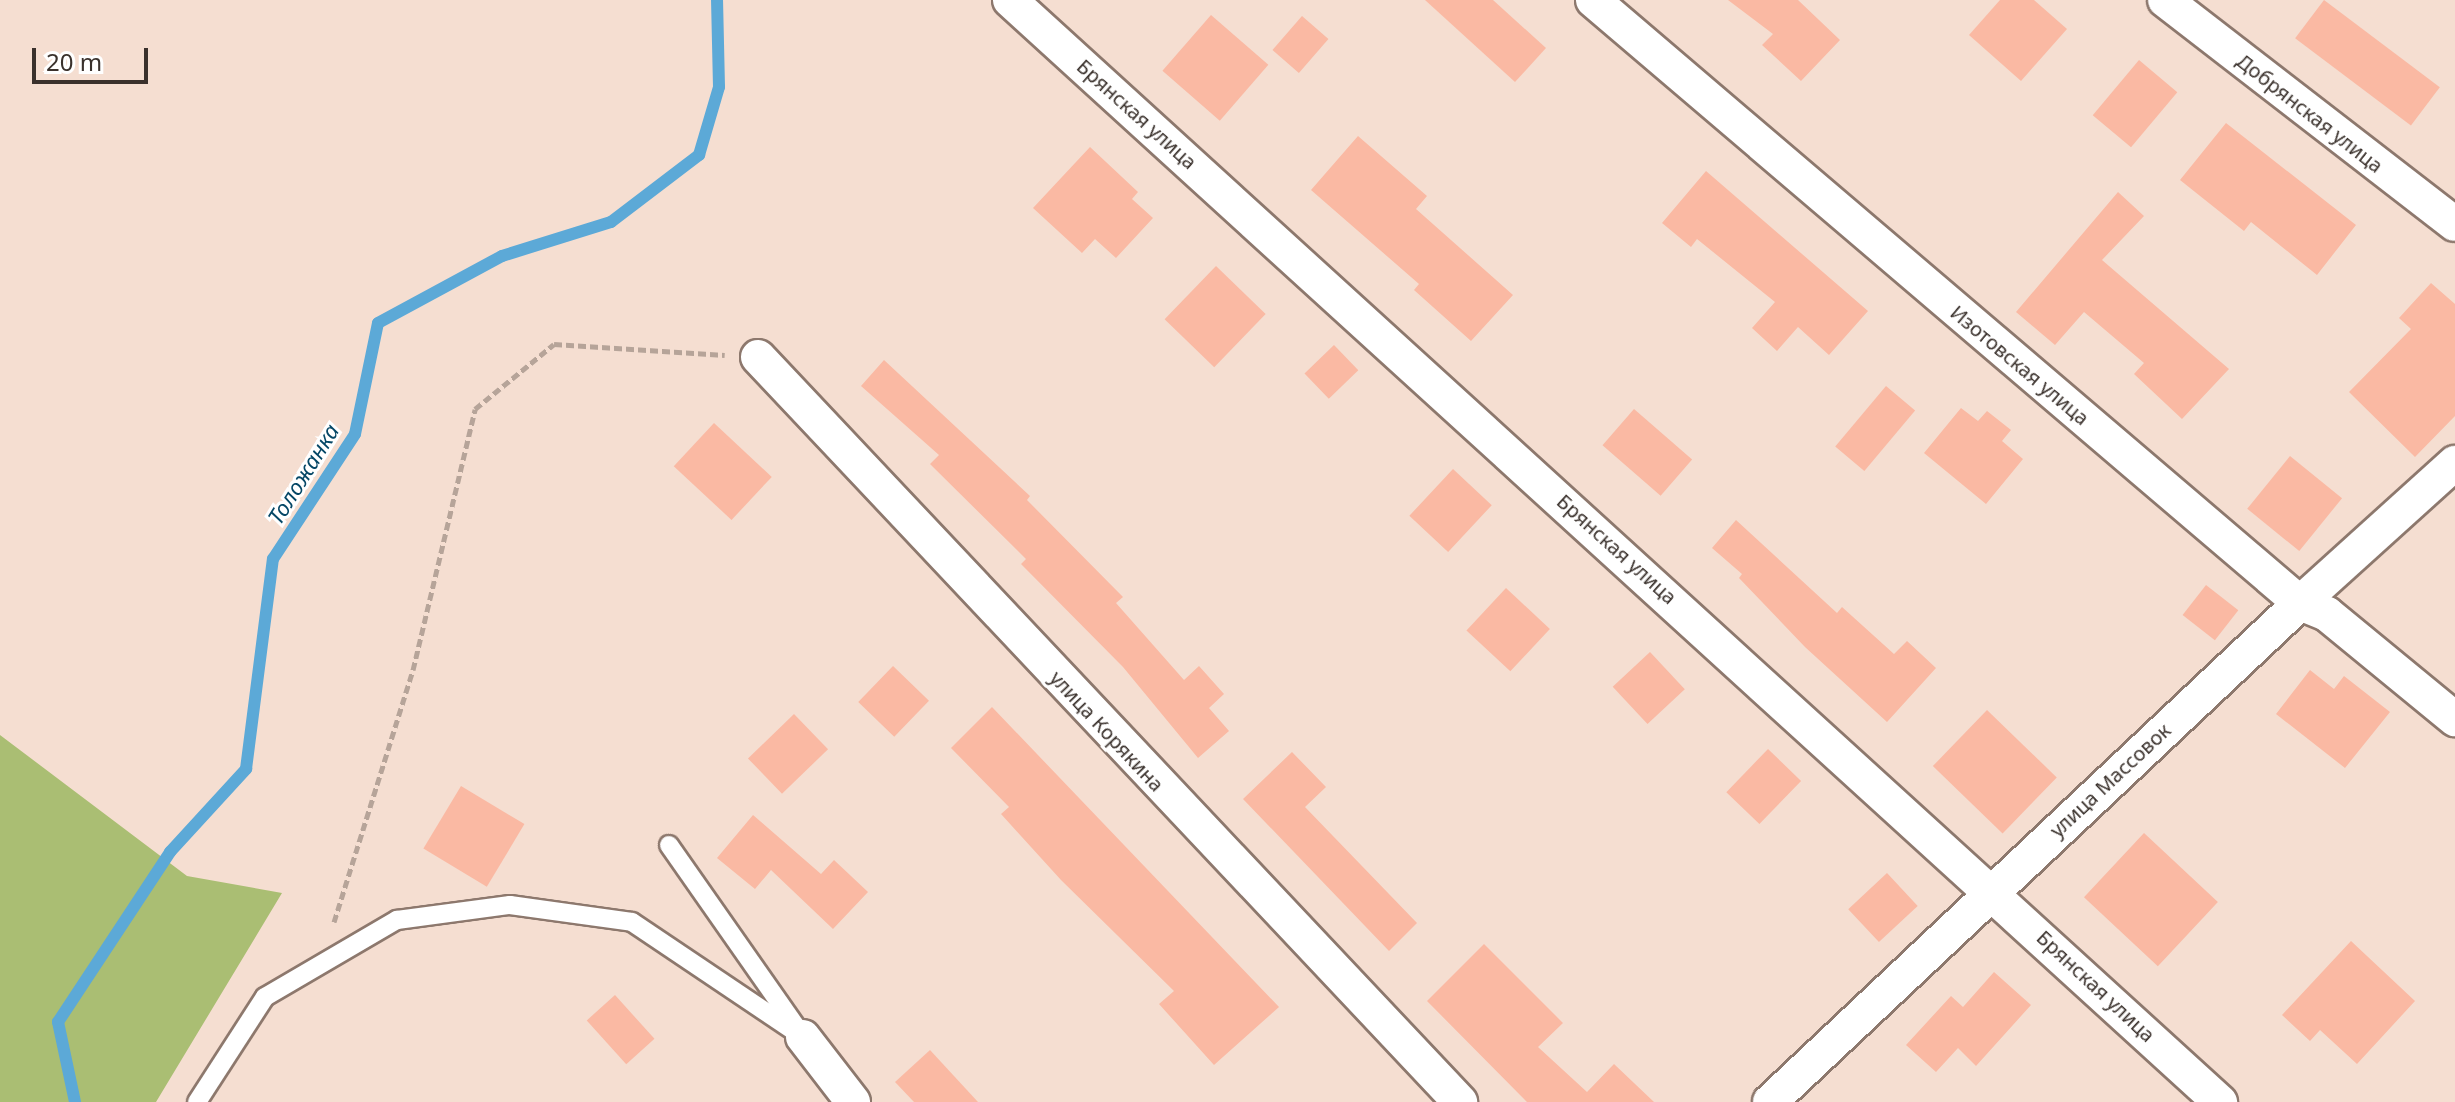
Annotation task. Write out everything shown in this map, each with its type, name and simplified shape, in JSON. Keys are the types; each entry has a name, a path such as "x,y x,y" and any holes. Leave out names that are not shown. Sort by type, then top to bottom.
{"street":[{"name":"Брянская улица","path":"1010,0 1993,890 2220,1102"},
{"name":"Изотовская улица","path":"1593,0 2300,603 2327,614 2455,719"},
{"name":"Добрянская улица","path":"2165,0 2455,224"},
{"name":"улица Корякина","path":"758,357 1460,1102"},
{"name":"улица Массовок","path":"1770,1102 2300,603 2455,463"},
{"path":"803,1037 853,1102"}],"lane":[{"path":"669,845 803,1037"},
{"path":"197,1102 265,997 397,920 510,905 632,922 803,1037"}],"path":[{"path":"321,964 413,670 475,409 554,344 758,357"}],"green space":[{"path":"0,735 187,876 282,893 156,1102 0,1102"}],"building":[{"path":"1425,0 1493,0 1546,48 1515,82"},
{"path":"1728,0 1798,0 1840,40 1801,81 1762,45 1773,34"},
{"path":"2000,0 2034,0 2067,29 2021,81 1969,35"},
{"path":"2324,0 2440,87 2411,126 2295,38"},
{"path":"1211,15 1268,65 1220,121 1162,71"},
{"path":"1302,16 1328,39 1299,73 1272,50"},
{"path":"2139,60 2177,92 2131,147 2093,115"},
{"path":"2226,123 2356,225 2317,275 2251,222 2244,231 2180,180"},
{"path":"1358,136 1427,196 1416,209 1513,295 1471,341 1414,290 1419,284 1311,190"},
{"path":"1090,147 1138,192 1132,199 1153,218 1116,258 1095,239 1082,253 1033,208"},
{"path":"1706,171 1868,311 1829,355 1798,327 1777,351 1752,328 1775,302 1697,239 1691,247 1662,223"},
{"path":"2118,192 2144,216 2102,260 2229,369 2182,419 2134,374 2144,363 2084,312 2055,345 2016,312"},
{"path":"1216,266 1266,314 1214,367 1165,319"},
{"path":"2431,283 2455,304 2455,416 2415,457 2349,392 2411,329 2399,318"},
{"path":"1334,345 1358,370 1329,399 1305,373"},
{"path":"884,360 1030,496 1027,500 1123,597 1116,603 1184,680 1199,666 1224,694 1209,708 1229,731 1198,758 1123,667 1021,564 1026,559 930,464 939,455 861,386"},
{"path":"1886,386 1915,410 1864,471 1835,447"},
{"path":"1961,408 1978,421 1987,411 2011,430 2002,441 2023,459 1986,504 1924,453"},
{"path":"1634,409 1692,460 1661,496 1603,445"},
{"path":"714,423 772,477 732,520 674,466"},
{"path":"2290,456 2342,498 2299,551 2247,509"},
{"path":"1453,469 1492,505 1448,552 1409,516"},
{"path":"1736,520 1837,613 1842,607 1894,654 1907,641 1936,668 1887,722 1805,647 1739,578 1742,574 1712,548"},
{"path":"2206,585 2238,610 2215,640 2183,615"},
{"path":"1506,588 1550,629 1510,671 1466,630"},
{"path":"1650,652 1685,689 1647,724 1613,687"},
{"path":"893,666 929,701 894,737 858,702"},
{"path":"2310,670 2334,689 2344,676 2390,712 2345,768 2276,714"},
{"path":"992,707 1279,1007 1214,1065 1159,1004 1174,991 1061,880 1001,814 1009,807 951,748"},
{"path":"1987,710 2057,777 2003,833 1933,766"},
{"path":"794,714 828,749 782,794 748,758"},
{"path":"1768,749 1801,781 1759,824 1726,792"},
{"path":"1292,752 1326,787 1305,807 1417,923 1389,951 1243,799"},
{"path":"461,786 524,824 487,887 423,849"},
{"path":"753,815 821,874 834,860 868,892 833,929 771,870 755,889 717,858"},
{"path":"2144,833 2218,902 2158,966 2084,897"},
{"path":"1887,873 1918,906 1879,942 1848,909"},
{"path":"2351,941 2415,1001 2357,1064 2320,1030 2310,1041 2282,1015"},
{"path":"1484,944 1563,1023 1538,1047 1587,1092 1614,1064 1654,1102 1527,1102 1427,1001"},
{"path":"1994,972 2031,1005 1976,1066 1958,1048 1936,1072 1906,1045 1951,996 1963,1007"},
{"path":"615,995 654,1039 626,1064 587,1020"},
{"path":"930,1050 978,1102 914,1102 895,1082"}],"waterway":[{"name":"Толожанка","path":"75,1102 58,1022 170,852 246,769 273,559 355,434 378,323 502,256 611,222 699,155 719,87 717,0"}]}
